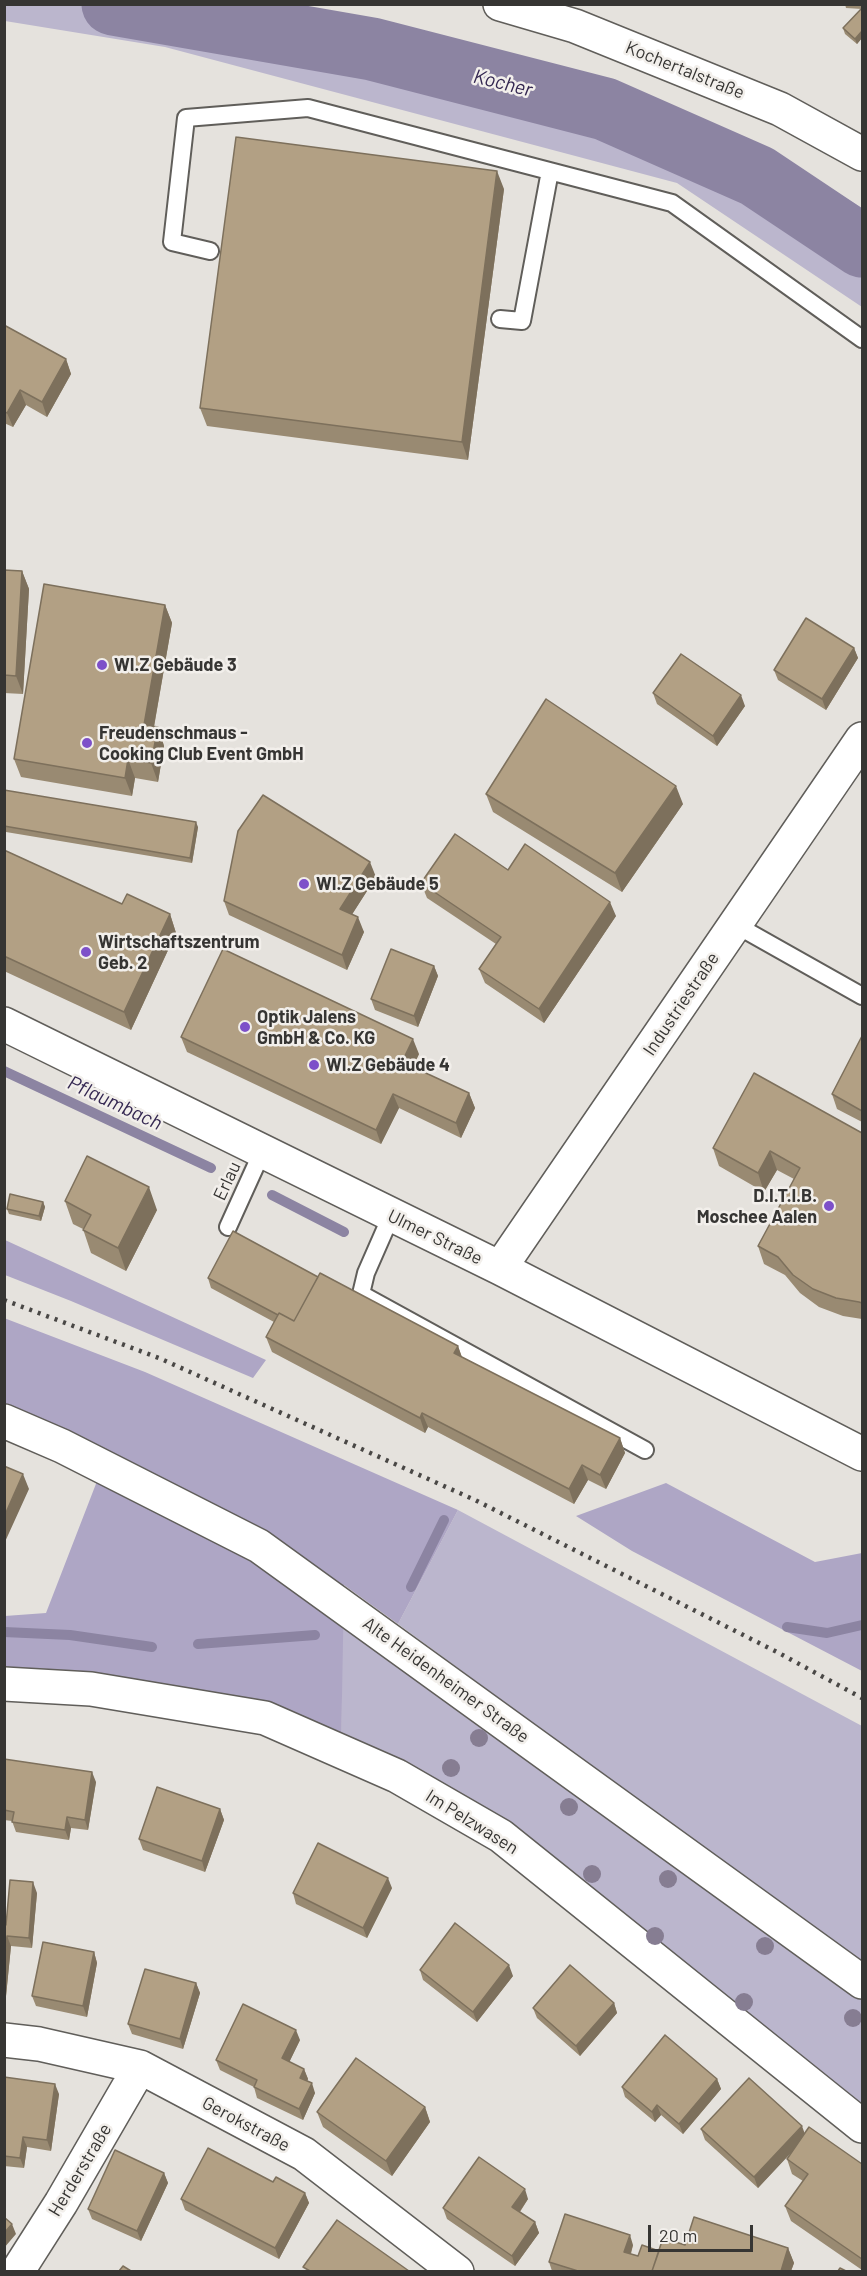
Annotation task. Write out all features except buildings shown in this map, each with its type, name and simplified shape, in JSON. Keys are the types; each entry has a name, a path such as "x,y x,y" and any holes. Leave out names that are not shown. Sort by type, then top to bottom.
{"street":[{"name":"Kochertalstraße","path":"500,4 575,26 780,109 862,154"},
{"name":"Industriestraße","path":"500,1268 862,739"},
{"name":"Ulmer Straße","path":"4,1024 500,1268 862,1454"},
{"name":"Alte Heidenheimer Straße","path":"4,1421 62,1446 259,1546 862,1983"},
{"name":"Im Pelzwasen","path":"4,1684 91,1689 265,1718 397,1776 501,1836 862,2126"},
{"name":"Gerokstraße","path":"4,2040 39,2044 140,2067 304,2154 457,2271"},
{"name":"Herderstraße","path":"17,2271 61,2203 140,2067"}],"lane":[{"path":"210,251 172,242 186,118 308,108 672,203 862,339"},
{"path":"500,319 522,321 550,171"},
{"path":"736,925 862,996"},
{"name":"Erlau","path":"228,1227 262,1152"},
{"path":"391,1216 366,1273 361,1293 645,1450"}],"shaded area":[{"path":"4,5 264,5 542,63 764,147 862,208 862,307 677,183 165,47 5,21"},
{"path":"4,1240 266,1360 253,1378 5,1275"},
{"path":"4,1318 145,1372 458,1510 398,1624 344,1585 341,1751 265,1718 5,1684 5,1616 46,1613 99,1476 5,1429"},
{"path":"666,1483 815,1562 862,1553 862,1671 632,1551 576,1516"},
{"path":"458,1510 862,1726 862,1965 398,1624"},
{"path":"342,1605 862,1982 862,2126 501,1836 341,1751"}],"waterway":[{"name":"Kocher","path":"113,4 372,49 605,109 757,176 862,246"},
{"name":"Pflaumbach","path":"4,1071 211,1168"},
{"name":"Pflaumbach","path":"272,1195 344,1232"},
{"path":"411,1587 444,1520"},
{"path":"787,1627 827,1633 862,1625"},
{"path":"4,1632 70,1635 152,1647"},
{"path":"198,1644 315,1635"}],"railway":[{"path":"4,1300 159,1358 475,1500 777,1652 862,1698"}],"place":[{"name":"WI.Z Gebäude 3","path":"102,665"},
{"name":"Freudenschmaus - Cooking Club Event GmbH","path":"87,743"},
{"name":"WI.Z Gebäude 5","path":"304,884"},
{"name":"Wirtschaftszentrum Geb. 2","path":"86,952"},
{"name":"Optik Jalens GmbH & Co. KG","path":"245,1027"},
{"name":"WI.Z Gebäude 4","path":"314,1065"},
{"name":"D.I.T.I.B. Moschee Aalen","path":"829,1206"}]}
